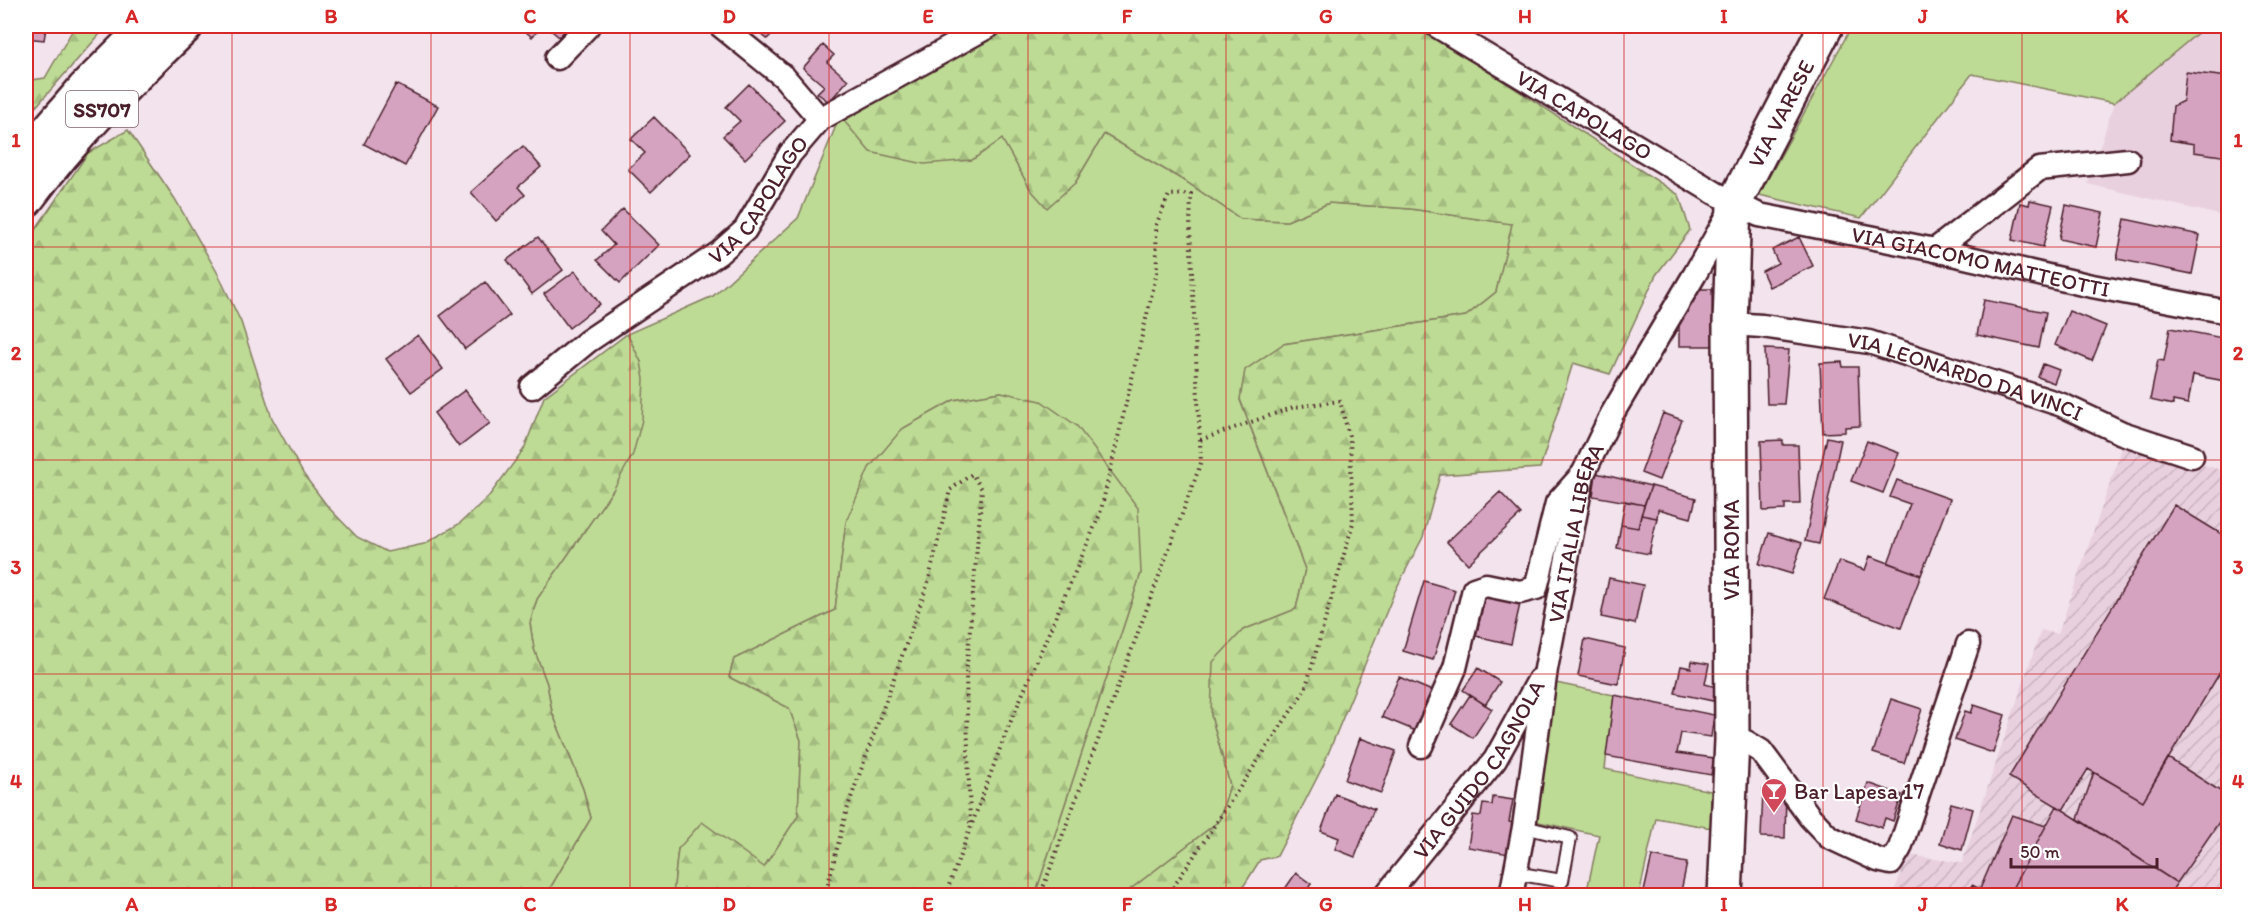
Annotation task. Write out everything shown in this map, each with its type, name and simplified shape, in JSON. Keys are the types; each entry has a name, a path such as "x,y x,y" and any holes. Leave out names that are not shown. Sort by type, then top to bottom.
{"main road":[{"name":"SS707","path":"26,156 84,89 147,26"},
{"name":"SS707","path":"26,200 66,148 186,26"},
{"name":"VIA VARESE","path":"1734,204 1826,26"},
{"name":"VIA ROMA","path":"1725,896 1732,740 1730,324 1734,204"}],"street":[{"path":"557,58 588,26"},
{"path":"722,26 784,77 819,119"},
{"name":"VIA CAPOLAGO","path":"532,387 588,341 719,253 745,230 790,154 819,119 989,26"},
{"name":"VIA CAPOLAGO","path":"1437,26 1734,204"},
{"path":"1935,250 2039,169 2128,160"},
{"name":"VIA GIACOMO MATTEOTTI","path":"1734,204 1759,215 1935,250 2087,285 2229,312"},
{"name":"VIA ITALIA LIBERA","path":"1511,896 1524,827 1546,669 1583,474 1612,414 1734,204"},
{"name":"VIA LEONARDO DA VINCI","path":"1730,324 1762,326 1869,342 2062,405 2122,433 2192,456"},
{"path":"1421,746 1455,668 1474,589 1486,585 1520,592 1536,588 1557,503 1583,474"},
{"path":"1732,740 1746,742 1761,751 1810,817 1829,837 1878,860 1891,863 1900,848 1968,644"},
{"name":"VIA GUIDO CAGNOLA","path":"1385,896 1495,760 1546,669"}],"lane":[{"path":"1515,873 1562,881 1570,838 1524,827"}],"path":[{"path":"945,896 1007,730 1100,514 1157,272 1156,225 1169,195 1191,194 1190,229 1201,463 1040,896"},
{"path":"1170,892 1305,690 1353,523 1350,440 1340,401 1294,407 1200,440"},
{"path":"825,896 847,809 928,583 950,490 972,474 982,489 966,675 970,828"}],"shaded area":[{"path":"2206,26 2228,26 2228,217 2088,184 2114,103"},
{"path":"2126,437 2196,463 2228,472 2228,891 2226,895 1892,896 1909,855 1962,863 2041,630 2058,634"}],"green space":[{"path":"75,26 107,26 26,118 26,81 45,78"},
{"path":"1023,26 1409,26 1440,40 1679,195 1690,230 1656,275 1610,374 1573,363 1540,468 1440,475 1423,537 1395,591 1323,766 1277,856 1260,860 1238,895 1123,895 1219,821 1230,785 1211,715 1213,662 1243,630 1296,609 1305,569 1240,399 1245,370 1283,344 1466,316 1496,292 1512,224 1411,209 1329,203 1287,221 1241,219 1188,183 1104,134 1075,183 1047,208 1031,190 1002,139 972,160 924,164 870,152 840,116 1003,31"},
{"path":"1852,26 2206,26 2114,103 1972,74 1861,218 1759,195"},
{"path":"840,116 972,160 1002,139 1031,190 1075,183 1104,134 1188,183 1241,219 1287,221 1329,203 1411,209 1513,224 1496,292 1466,316 1283,344 1240,400 1305,569 1296,609 1243,630 1211,715 1230,785 1219,821 1123,895 1035,895 1141,573 1001,392 954,400 902,429 846,522 835,610 734,659 729,677 789,708 801,740 798,816 764,867 678,849 673,895 546,895 591,818 583,789 552,712 547,684 534,649 530,623 537,599 613,490 641,362 627,334 713,296 798,218"},
{"path":"128,130 175,199 217,272 241,322 272,418 304,475 328,507 357,537 387,552 424,544 459,524 489,496 524,449 544,397 627,334 641,362 644,379 642,420 633,454 613,490 537,599 530,623 534,649 547,684 552,712 583,789 591,818 546,895 26,895 26,243 88,153"},
{"path":"1001,392 1041,401 1077,426 1138,508 1141,573 1035,895 673,895 678,849 702,822 764,867 798,816 801,740 789,708 729,677 734,659 835,610 846,522 869,468 902,429 954,400"},
{"path":"1551,682 1614,695 1605,769 1711,791 1712,828 1656,818 1639,895 1586,895 1599,835 1534,821"}],"building":[{"path":"26,26 46,28 44,40 26,38"},
{"path":"519,26 542,26 532,37"},
{"path":"546,26 569,26 559,37"},
{"path":"752,26 780,26 767,39"},
{"path":"823,45 834,55 827,62 848,80 829,102 817,93 824,86 803,68"},
{"path":"2186,72 2228,77 2228,157 2194,152 2194,144 2170,140 2173,106 2183,101"},
{"path":"396,84 438,106 405,166 364,144"},
{"path":"749,84 785,121 745,159 723,136 740,121 726,107"},
{"path":"654,117 690,154 651,192 628,169 645,153 631,139"},
{"path":"523,146 541,167 518,187 525,195 496,221 471,192"},
{"path":"2030,200 2053,205 2043,247 2012,240 2020,203 2029,205"},
{"path":"2066,205 2103,213 2096,247 2059,239"},
{"path":"623,209 659,245 620,283 597,260 614,245 601,231"},
{"path":"2125,219 2200,235 2192,274 2117,259"},
{"path":"538,237 563,270 532,294 507,260"},
{"path":"1799,237 1813,266 1769,287 1762,271 1778,263 1772,250"},
{"path":"575,271 600,304 569,328 544,294"},
{"path":"485,282 510,315 465,349 440,316"},
{"path":"1698,289 1712,289 1713,346 1679,346 1679,323"},
{"path":"1984,300 2046,312 2039,348 1977,335"},
{"path":"2069,311 2106,326 2092,361 2055,345"},
{"path":"2170,328 2228,339 2225,381 2193,375 2188,404 2173,401 2173,405 2150,400 2158,360 2164,361"},
{"path":"418,335 443,369 411,392 386,359"},
{"path":"1765,349 1789,350 1784,404 1767,404"},
{"path":"1842,362 1843,367 1858,367 1860,426 1845,427 1845,432 1823,433 1820,363"},
{"path":"2043,364 2059,370 2054,383 2038,377"},
{"path":"465,390 490,423 459,447 434,413"},
{"path":"1663,413 1682,420 1659,480 1641,473"},
{"path":"1827,437 1841,440 1819,544 1805,541"},
{"path":"1783,440 1783,445 1798,445 1800,504 1785,504 1785,510 1763,511 1761,441"},
{"path":"1867,441 1899,453 1883,493 1851,481"},
{"path":"1596,473 1651,486 1644,505 1593,496"},
{"path":"1897,480 1950,499 1921,575 1888,563 1910,504 1890,497"},
{"path":"1651,486 1696,498 1691,518 1658,509 1657,518 1641,515"},
{"path":"1500,492 1521,514 1468,564 1447,542"},
{"path":"1625,501 1644,505 1638,528 1621,525"},
{"path":"2174,505 2228,538 2228,659 2143,801 2088,769 2063,810 2009,777"},
{"path":"1641,515 1657,518 1649,554 1617,548 1621,525 1638,528"},
{"path":"1769,533 1802,543 1792,574 1759,564"},
{"path":"1870,556 1921,575 1901,628 1824,599 1839,561 1865,570"},
{"path":"1609,578 1643,585 1635,624 1601,617"},
{"path":"1424,581 1455,590 1433,660 1403,651"},
{"path":"1485,597 1520,604 1511,644 1476,636"},
{"path":"1585,639 1625,648 1618,684 1578,676"},
{"path":"1692,661 1709,664 1705,684 1716,687 1713,701 1675,693 1681,666 1691,668"},
{"path":"1478,668 1500,682 1485,705 1463,690"},
{"path":"1399,677 1432,691 1416,731 1382,717"},
{"path":"1470,695 1492,709 1473,738 1451,724"},
{"path":"1614,695 1714,715 1711,737 1681,733 1677,753 1714,758 1711,775 1606,756"},
{"path":"1891,699 1922,709 1904,763 1873,753"},
{"path":"1974,705 2005,715 1993,753 1955,740 1965,711 1971,713"},
{"path":"1360,738 1396,751 1381,793 1345,780"},
{"path":"2168,758 2228,796 2228,809 2177,883 2078,819 2094,772 2143,801"},
{"path":"1868,783 1902,795 1893,821 1885,818 1882,828 1856,819"},
{"name":"Bar Lapesa 17","path":"1763,790 1786,790 1785,838 1761,837"},
{"path":"1335,794 1374,809 1355,857 1335,849 1339,838 1321,831"},
{"path":"1493,797 1513,800 1509,822 1514,823 1509,854 1468,847 1473,815 1481,816 1483,804 1492,805"},
{"path":"1951,803 1973,809 1962,850 1940,843"},
{"path":"2057,806 2177,883 2168,896 2008,896"},
{"path":"2012,815 2046,826 2008,896 1965,896 1972,885 1980,889"},
{"path":"1652,856 1687,863 1680,896 1643,896"},
{"path":"1296,873 1311,884 1303,896 1280,896"}],"place":[{"name":"Bar Lapesa 17","path":"1774,814"}]}
